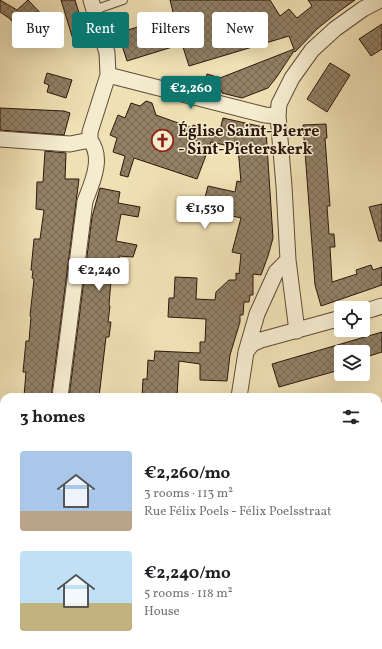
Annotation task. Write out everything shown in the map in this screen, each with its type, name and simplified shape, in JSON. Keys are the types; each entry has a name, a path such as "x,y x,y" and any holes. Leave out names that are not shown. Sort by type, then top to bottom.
{"street":[{"path":"297,331 288,260 278,116 279,104 292,78 312,50 334,29 362,9 380,0"},
{"path":"61,393 85,201 92,182 96,164 95,146 90,140 90,132 108,75 107,53 92,5"},
{"path":"108,75 265,115 278,116"},
{"path":"0,140 70,144 90,140"},
{"path":"240,393 246,352 257,314 276,272 288,260"},
{"path":"370,310 382,306"},
{"path":"246,352 252,344 261,340 334,320"}],"lane":[{"path":"92,5 123,0"}],"building":[{"path":"0,0 17,10 28,0 39,12 12,12 12,21 0,12"},
{"path":"61,0 75,0 79,12 72,12 72,36"},
{"path":"170,0 270,0 280,16 289,9 297,18 312,6 308,0 355,0 317,29 295,52 294,51 268,88 242,98 204,87 207,74 220,78 294,49 289,36 268,42 268,12 212,12 212,48 249,48 189,66 183,48 204,48 204,12 173,12"},
{"path":"382,24 382,49 371,56 359,39"},
{"path":"137,27 137,48 169,48 127,61 123,48 129,48 129,30"},
{"path":"330,63 350,75 327,112 307,99"},
{"path":"47,73 72,80 66,98 47,92 49,85 44,83"},
{"path":"146,101 152,103 156,115 192,128 193,125 219,134 223,118 263,127 266,130 273,238 261,275 253,274 253,295 250,295 249,302 244,302 243,315 240,315 240,322 230,355 227,381 200,380 200,364 179,361 177,393 142,393 143,379 147,379 148,360 154,361 155,351 200,353 200,342 205,342 206,319 168,317 169,298 174,298 175,277 197,278 196,299 215,300 216,292 229,280 236,280 236,273 239,274 241,254 232,252 241,218 202,209 208,186 235,192 237,181 241,182 238,148 211,142 197,179 134,158 128,177 120,175 125,156 113,152 117,138 110,135 118,115 125,118 131,103 140,106"},
{"path":"0,108 64,111 70,113 64,135 0,130"},
{"path":"326,124 327,138 325,138 330,206 327,206 329,234 334,234 335,247 330,247 332,282 357,274 356,270 371,265 373,270 382,267 382,285 321,306 315,285 303,125"},
{"path":"45,151 66,153 65,179 79,179 52,393 24,393 26,372 23,372 26,341 29,341 31,317 34,279 32,278 33,271 31,270 34,239 40,239 44,210 36,209 37,182 43,182"},
{"path":"100,188 120,192 118,203 140,207 138,217 121,214 116,241 137,245 133,257 119,256 117,280 111,280 108,322 111,322 109,337 106,337 99,393 70,393 92,217"},
{"path":"382,204 382,241 379,241 369,207"},
{"path":"382,332 382,352 370,356 370,345 337,345 365,337 370,337 370,335"},
{"path":"334,346 334,372 279,387 272,364"}],"place":[{"name":"Église Saint-Pierre - Sint-Pieterskerk","path":"163,141"}]}
